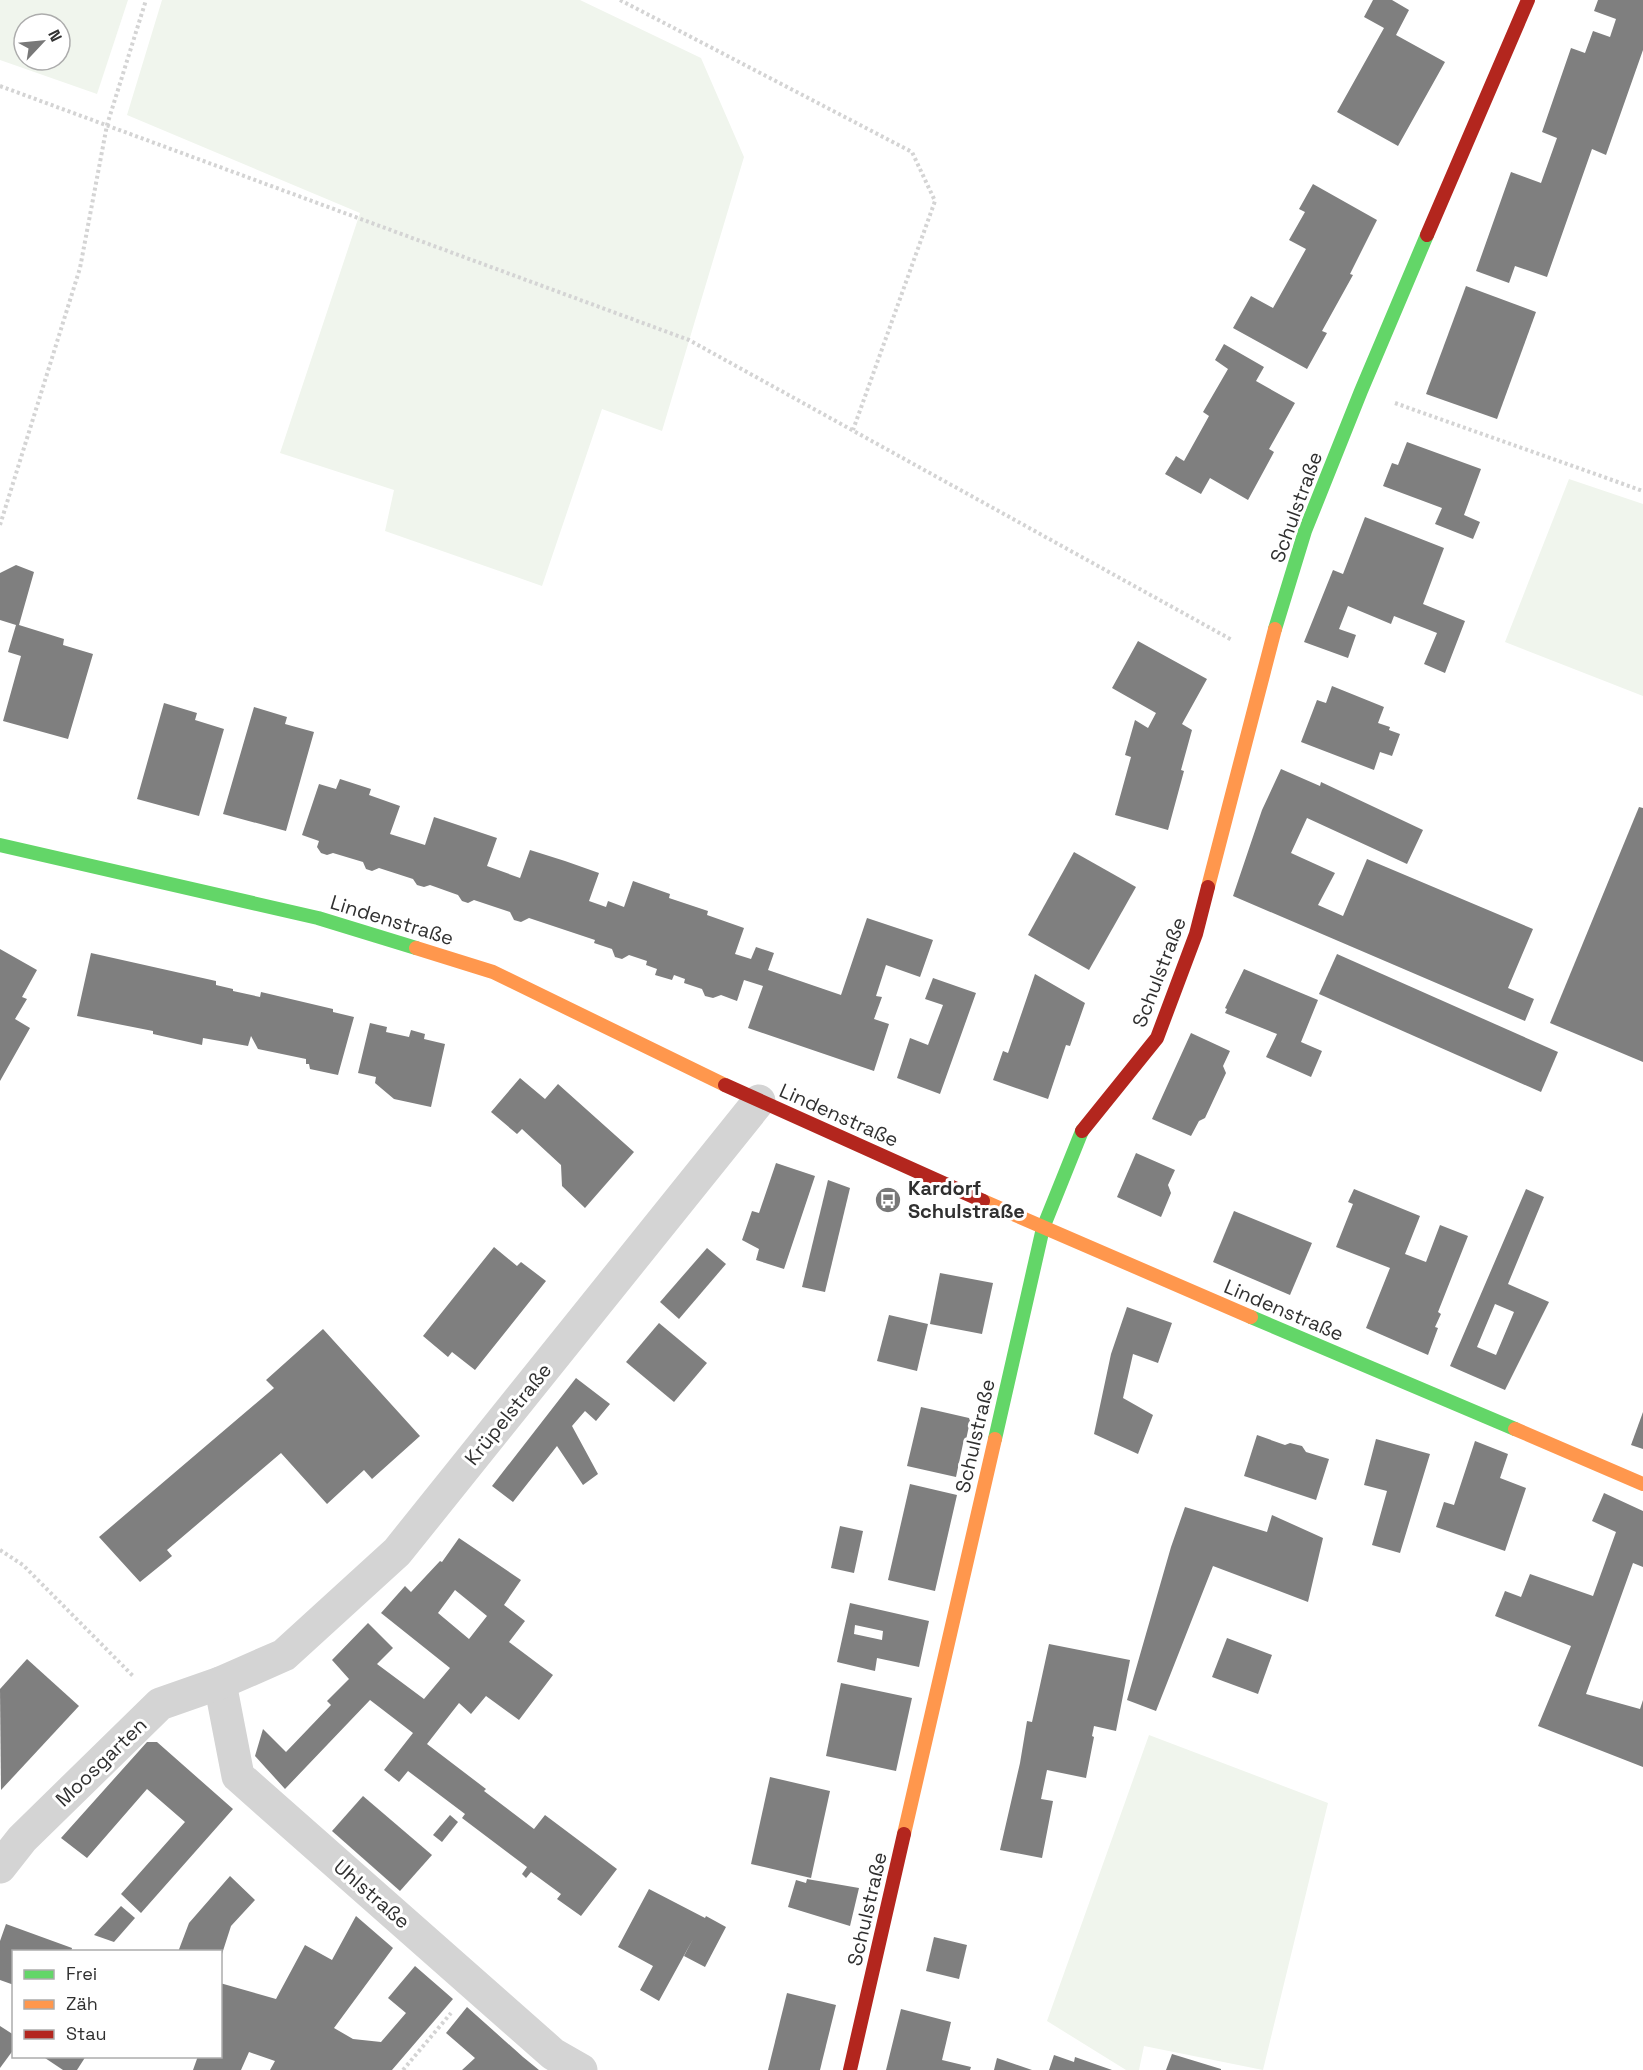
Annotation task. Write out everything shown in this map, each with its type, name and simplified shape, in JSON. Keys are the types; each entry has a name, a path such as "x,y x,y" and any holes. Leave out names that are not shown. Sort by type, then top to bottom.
{"street":[{"name":"Schulstraße","path":"850,2070 1043,1228 1083,1127 1157,1038 1196,934 1266,659 1305,531 1360,391 1528,0"},
{"name":"Lindenstraße","path":"0,845 318,918 493,972 759,1101 1043,1228 1643,1484"},
{"name":"Krüpelstraße","path":"220,1683 284,1655 397,1552 759,1101"},
{"name":"Moosgarten","path":"0,1867 22,1839 160,1704 220,1683"},
{"name":"Uhlstraße","path":"220,1683 238,1776 553,2054 581,2070"}],"path":[{"path":"0,525 80,268 106,125 146,0"},
{"path":"620,0 912,152 935,201 853,430"},
{"path":"0,86 689,340 1266,659"},
{"path":"1360,391 1643,491"},
{"path":"0,1550 23,1565 160,1704"},
{"path":"403,2070 475,1984"}],"shaded area":[{"path":"0,0 128,0 97,94 34,72 72,72 72,12 12,12 12,64 0,60"},
{"path":"162,0 580,0 701,58 744,157 662,431 602,409 542,586 385,531 394,490 280,453 360,213 127,115"},
{"path":"1569,479 1643,504 1643,696 1505,642"},
{"path":"1149,1735 1328,1803 1263,2070 1144,2046 1139,2070 1126,2070 1047,2021"}],"building":[{"path":"1373,0 1392,0 1409,10 1396,35 1445,62 1398,146 1337,112 1384,28 1364,17"},
{"path":"1598,0 1643,0 1643,50 1606,155 1592,149 1547,277 1515,266 1509,283 1476,271 1511,172 1541,183 1557,138 1542,132 1571,48 1585,53 1593,31 1610,37 1616,19 1594,11"},
{"path":"1313,184 1377,220 1350,274 1353,275 1322,331 1327,333 1307,369 1233,328 1251,296 1273,308 1306,249 1289,240 1305,212 1299,209"},
{"path":"1466,286 1536,312 1497,419 1426,394"},
{"path":"1224,344 1264,367 1256,381 1295,403 1269,449 1274,452 1248,500 1210,478 1201,494 1165,474 1176,456 1184,461 1209,416 1203,412 1228,369 1215,360"},
{"path":"1407,442 1481,469 1464,515 1480,522 1473,539 1435,524 1442,508 1383,486 1392,463 1398,465"},
{"path":"1365,517 1444,548 1423,604 1465,621 1445,673 1424,664 1437,633 1394,616 1391,624 1348,606 1339,629 1356,635 1348,658 1304,642 1333,570 1343,574"},
{"path":"16,565 34,572 19,625 64,639 63,645 93,654 68,739 3,721 21,656 8,652 16,625 0,620 0,573"},
{"path":"1138,641 1207,679 1182,724 1192,730 1168,830 1115,815 1131,757 1125,755 1135,720 1148,728 1156,713 1112,688"},
{"path":"1332,686 1384,707 1378,723 1400,734 1392,756 1380,752 1374,770 1301,742 1317,700 1326,703"},
{"path":"164,703 197,713 195,720 224,729 199,816 137,799"},
{"path":"254,707 287,717 285,724 314,732 286,831 223,814"},
{"path":"1281,769 1320,786 1321,782 1423,830 1407,864 1307,818 1291,853 1335,873 1318,905 1343,916 1367,859 1533,929 1508,988 1534,999 1525,1021 1233,896 1262,810"},
{"path":"340,779 371,789 369,795 400,806 390,834 425,845 434,817 497,838 487,866 520,878 530,850 565,861 599,873 589,901 606,907 608,901 624,907 633,881 670,894 669,898 708,911 707,915 744,928 735,954 751,959 756,947 774,953 768,970 841,995 867,918 933,940 920,977 886,965 876,996 882,997 874,1019 889,1024 874,1071 748,1028 763,986 744,980 737,1001 721,995 713,998 705,996 702,989 684,983 685,979 674,975 672,980 655,975 657,969 646,965 647,961 629,955 622,959 615,957 612,949 594,943 595,940 529,918 521,922 514,920 510,912 474,900 468,903 462,901 458,895 430,885 424,887 417,885 413,879 379,868 372,871 366,869 363,862 333,853 327,855 321,853 317,847 319,841 302,835 319,784 336,789"},
{"path":"1639,807 1643,808 1643,1062 1550,1023"},
{"path":"1074,852 1136,887 1089,970 1028,935"},
{"path":"0,949 37,970 22,997 27,999 15,1019 30,1028 0,1081"},
{"path":"91,953 216,981 216,985 233,989 233,991 260,997 261,992 333,1009 333,1012 354,1017 338,1075 310,1069 309,1064 306,1064 306,1059 258,1049 251,1036 248,1046 203,1038 202,1045 153,1034 153,1031 77,1016"},
{"path":"1337,954 1558,1052 1541,1092 1319,994"},
{"path":"1244,969 1318,1000 1301,1042 1322,1051 1311,1077 1266,1057 1277,1034 1225,1013 1227,1009 1225,1008"},
{"path":"1035,974 1085,1003 1070,1046 1066,1045 1048,1099 993,1080 1003,1051 1008,1053"},
{"path":"933,978 976,993 940,1094 897,1078 910,1038 928,1045 943,1005 925,999"},
{"path":"370,1023 387,1027 386,1032 409,1037 411,1030 425,1034 424,1039 445,1044 431,1107 394,1099 375,1083 376,1077 358,1073"},
{"path":"1191,1033 1230,1051 1223,1066 1226,1073 1205,1118 1199,1121 1191,1136 1152,1119"},
{"path":"520,1078 545,1099 558,1084 634,1152 585,1208 562,1186 561,1165 522,1129 517,1134 491,1112"},
{"path":"1136,1153 1175,1170 1168,1185 1171,1193 1161,1217 1117,1197"},
{"path":"776,1163 815,1176 784,1269 756,1260 759,1249 742,1240 752,1211 759,1213"},
{"path":"828,1180 850,1188 825,1292 802,1287"},
{"path":"1354,1189 1420,1216 1405,1254 1426,1262 1440,1225 1468,1236 1438,1312 1441,1314 1435,1327 1438,1328 1428,1355 1366,1328 1390,1268 1336,1247 1353,1204 1348,1202"},
{"path":"1526,1189 1544,1197 1508,1284 1549,1302 1505,1390 1450,1366","holes":["1495,1304 1514,1312 1496,1355 1477,1347"]},
{"path":"1234,1211 1312,1243 1290,1295 1213,1262"},
{"path":"494,1247 517,1266 521,1262 546,1281 475,1370 452,1352 448,1357 423,1336"},
{"path":"707,1248 726,1264 679,1319 660,1302"},
{"path":"940,1273 993,1283 982,1334 930,1324"},
{"path":"1127,1307 1172,1323 1158,1363 1133,1354 1123,1398 1153,1415 1138,1454 1094,1434 1111,1354"},
{"path":"889,1315 928,1324 917,1371 877,1361"},
{"path":"659,1323 707,1363 674,1402 626,1362"},
{"path":"323,1329 420,1436 372,1479 364,1470 327,1504 281,1453 167,1550 172,1556 140,1582 99,1537 274,1388 266,1380"},
{"path":"576,1378 610,1404 596,1421 585,1411 572,1426 598,1474 583,1485 557,1446 513,1502 492,1486"},
{"path":"921,1407 969,1418 966,1440 964,1439 956,1477 907,1466"},
{"path":"1643,1412 1643,1449 1631,1445"},
{"path":"1257,1435 1285,1445 1290,1443 1302,1446 1306,1452 1329,1459 1316,1500 1244,1476"},
{"path":"1376,1439 1430,1454 1400,1553 1372,1545 1387,1491 1364,1485"},
{"path":"1475,1441 1508,1454 1500,1478 1526,1488 1505,1551 1436,1527 1444,1502 1454,1505"},
{"path":"910,1484 957,1495 935,1591 888,1580"},
{"path":"1604,1493 1643,1511 1643,1567 1633,1563 1586,1694 1640,1709 1643,1700 1643,1767 1538,1726 1571,1646 1495,1616 1505,1591 1521,1597 1530,1574 1593,1596 1616,1532 1592,1521"},
{"path":"1185,1507 1267,1532 1272,1515 1323,1538 1308,1602 1213,1566 1156,1711 1127,1700 1171,1547"},
{"path":"840,1526 863,1531 854,1573 831,1568"},
{"path":"459,1538 521,1580 504,1605 525,1621 509,1642 553,1675 519,1720 486,1696 471,1714 459,1703 427,1744 534,1829 545,1815 617,1869 581,1916 557,1899 561,1894 531,1872 526,1878 522,1874 527,1867 462,1818 465,1814 408,1771 399,1782 384,1770 413,1733 370,1700 285,1789 255,1756 263,1729 286,1752 331,1705 327,1701 349,1679 332,1660 368,1623 393,1648 377,1664 424,1699 450,1668 381,1613 405,1586 411,1592 440,1561 442,1562","holes":["455,1590 487,1616 469,1639 438,1613"]},
{"path":"850,1603 929,1621 919,1667 877,1658 875,1671 837,1662","holes":["855,1625 883,1631 882,1640 854,1634"]},
{"path":"1227,1638 1272,1655 1258,1694 1212,1677"},
{"path":"1049,1644 1130,1660 1116,1731 1094,1726 1086,1778 1047,1770 1041,1799 1053,1801 1042,1858 1000,1850 1027,1721 1032,1722"},
{"path":"27,1659 79,1706 1,1790 0,1689"},
{"path":"841,1683 912,1698 896,1771 826,1756"},
{"path":"147,1742 157,1742 233,1809 141,1913 121,1894 185,1822 147,1789 87,1858 61,1838"},
{"path":"770,1777 830,1791 811,1878 751,1864"},
{"path":"363,1796 432,1855 400,1891 332,1831"},
{"path":"450,1815 458,1822 442,1842 433,1835"},
{"path":"230,1876 255,1900 231,1926 222,1954 222,1950 179,1950 189,1923"},
{"path":"807,1879 859,1888 850,1926 788,1907 796,1880 806,1883"},
{"path":"649,1889 726,1927 705,1967 684,1956 693,1939 659,2001 640,1990 653,1966 618,1947"},
{"path":"121,1906 135,1918 114,1942 94,1935"},
{"path":"356,1916 393,1948 334,2028 353,2039 381,2042 406,2013 388,1998 415,1966 453,1999 392,2070 270,2070 275,2061 249,2052 241,2070 193,2070 197,2058 222,2058 222,1984 276,1999 305,1945 332,1960"},
{"path":"6,1924 72,1948 72,1950 12,1950 12,1984 0,1980 0,1941"},
{"path":"934,1937 967,1945 959,1979 926,1971"},
{"path":"787,1993 836,2005 820,2070 768,2070"},
{"path":"467,2007 539,2070 462,2070 475,2058 446,2033"},
{"path":"901,2009 951,2022 942,2060 971,2067 970,2070 886,2070"},
{"path":"0,2026 12,2034 12,2052 0,2068"},
{"path":"1172,2054 1221,2069 1221,2070 1166,2070"},
{"path":"1054,2055 1074,2062 1075,2057 1112,2070 1049,2070"},
{"path":"45,2058 85,2058 77,2070 63,2070"},
{"path":"997,2058 1032,2070 994,2070"}],"traffic: fast":[{"path":"1275,629 1305,531 1427,235"},
{"path":"0,845 318,918 416,948"},
{"path":"995,1439 1043,1228 1082,1131"},
{"path":"1251,1317 1515,1429"}],"traffic: slow":[{"path":"1208,887 1275,629"},
{"path":"416,948 493,972 725,1085"},
{"path":"983,1201 1251,1317"},
{"path":"1515,1429 1643,1484"},
{"path":"904,1834 995,1439"}],"traffic: jam":[{"path":"1427,235 1528,0"},
{"path":"1082,1131 1157,1038 1196,934 1208,887"},
{"path":"725,1085 983,1201"},
{"path":"850,2070 904,1834"}],"place":[{"name":"Kardorf Schulstraße","path":"888,1200"}]}
